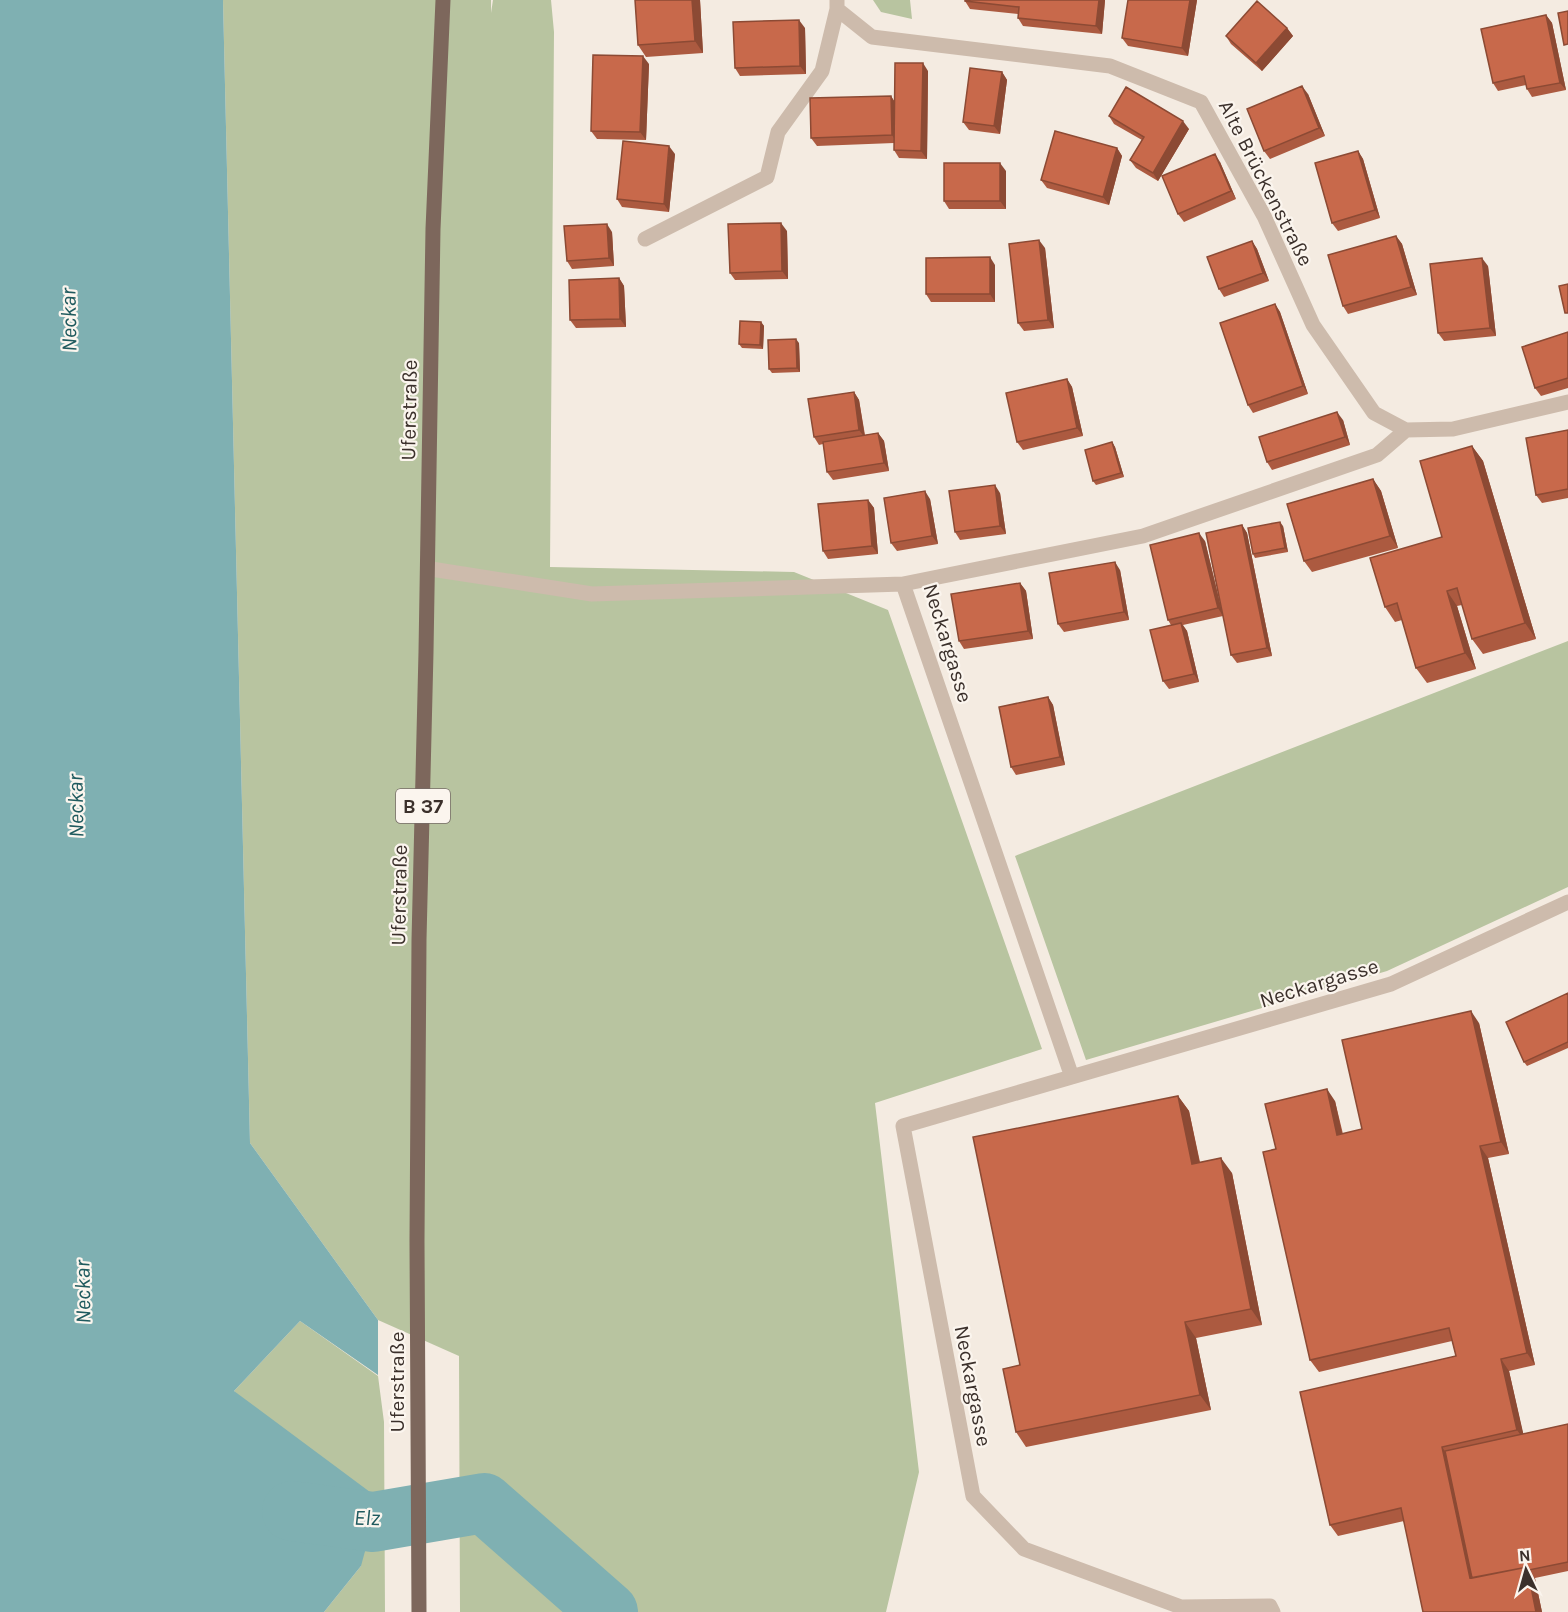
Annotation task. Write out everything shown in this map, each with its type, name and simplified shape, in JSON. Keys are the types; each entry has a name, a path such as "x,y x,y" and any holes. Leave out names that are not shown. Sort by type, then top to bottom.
{"main road":[{"name":"Uferstraße","path":"419,1612 417,1230 419,940 433,229 443,0"}],"street":[{"path":"645,239 767,177 778,132 822,71 837,4"},
{"name":"Alte Brückenstraße","path":"837,4 872,37 1110,66 1201,102 1264,216 1313,325 1374,413 1406,430 1453,429 1568,402"},
{"path":"430,665 439,272 438,195"},
{"name":"Neckargasse","path":"1072,1077 903,584 1143,536 1377,454 1406,430"},
{"path":"431,569 592,594 903,584"},
{"name":"Neckargasse","path":"1272,1612 1270,1606 1181,1607 1024,1549 973,1496 903,1126 1391,984 1568,902"}],"green space":[{"path":"223,0 491,0 491,13 493,0 551,0 554,32 550,567 794,572 888,610 1042,1049 875,1103 919,1472 886,1612 460,1612 459,1356 378,1320 250,1143"},
{"path":"873,0 910,0 912,19 881,12"},
{"path":"1568,641 1568,887 1387,971 1086,1060 1015,856"},
{"path":"300,1321 378,1376 384,1422 385,1612 324,1612 361,1566 234,1391"}],"water":[{"name":"Neckar","path":"0,0 223,0 250,1143 378,1320 378,1375 300,1321 234,1391 374,1495 373,1522 361,1566 324,1612 0,1612"}],"building":[{"path":"635,0 692,0 695,41 638,45"},
{"path":"965,0 1099,0 1096,26 1018,18 1019,7"},
{"path":"1128,0 1190,0 1182,48 1122,38"},
{"path":"1257,1 1287,28 1256,63 1226,36"},
{"path":"1568,11 1568,44 1564,45 1558,13"},
{"path":"1546,15 1560,83 1527,89 1524,76 1493,83 1481,29"},
{"path":"799,20 800,66 735,68 733,22"},
{"path":"593,55 643,56 640,132 591,131"},
{"path":"895,63 923,63 921,151 894,150"},
{"path":"970,68 1002,72 994,126 963,122"},
{"path":"1302,86 1319,128 1264,151 1247,109"},
{"path":"1126,87 1183,121 1153,173 1130,160 1144,137 1109,116"},
{"path":"891,96 892,135 811,138 810,98"},
{"path":"1055,131 1117,148 1103,197 1041,180"},
{"path":"623,141 669,146 664,204 617,199"},
{"path":"1358,151 1375,210 1332,223 1315,163"},
{"path":"1215,154 1231,191 1178,214 1162,176"},
{"path":"944,163 1000,163 1000,201 944,201"},
{"path":"781,223 782,271 730,273 728,224"},
{"path":"607,224 609,258 567,261 564,226"},
{"path":"1396,236 1411,287 1343,306 1328,255"},
{"path":"1039,240 1048,320 1018,323 1009,244"},
{"path":"1252,241 1263,273 1219,289 1207,257"},
{"path":"990,257 990,294 926,294 926,258"},
{"path":"1482,258 1490,328 1438,333 1430,264"},
{"path":"619,278 620,319 570,320 569,280"},
{"path":"1568,284 1568,313 1565,313 1559,286"},
{"path":"1275,304 1303,386 1248,405 1220,323"},
{"path":"740,321 761,322 760,345 739,344"},
{"path":"1568,332 1568,378 1535,388 1522,347"},
{"path":"796,339 797,368 769,369 768,340"},
{"path":"1067,379 1077,428 1017,442 1006,393"},
{"path":"854,392 859,430 814,437 808,399"},
{"path":"1337,412 1345,437 1267,462 1259,437"},
{"path":"1568,430 1568,489 1536,495 1526,438"},
{"path":"878,433 884,463 827,472 823,442"},
{"path":"1112,442 1121,473 1093,481 1085,450"},
{"path":"1472,446 1525,623 1472,639 1457,588 1447,591 1465,653 1416,668 1397,603 1385,607 1370,558 1442,537 1420,461"},
{"path":"1373,479 1390,536 1304,561 1287,504"},
{"path":"995,485 1000,526 955,532 949,491"},
{"path":"925,491 932,536 891,543 884,498"},
{"path":"868,500 872,546 823,551 818,504"},
{"path":"1280,522 1285,548 1253,554 1248,528"},
{"path":"1242,525 1267,648 1231,655 1206,533"},
{"path":"1199,533 1218,608 1168,620 1150,545"},
{"path":"1115,562 1124,612 1058,624 1049,573"},
{"path":"1020,583 1028,631 959,641 951,594"},
{"path":"1181,623 1194,674 1163,681 1150,630"},
{"path":"1048,697 1060,757 1011,767 999,707"},
{"path":"1568,993 1568,1042 1524,1062 1506,1022"},
{"path":"1471,1011 1501,1142 1480,1146 1527,1353 1501,1359 1517,1430 1442,1447 1470,1578 1527,1567 1536,1612 1423,1612 1401,1508 1330,1525 1300,1392 1456,1356 1449,1328 1310,1360 1263,1152 1276,1149 1265,1104 1327,1089 1337,1135 1362,1129 1342,1040"},
{"path":"1178,1096 1192,1164 1221,1158 1251,1309 1185,1322 1200,1395 1016,1432 1003,1369 1020,1365 973,1137"},
{"path":"1568,1424 1568,1562 1529,1570 1527,1567 1472,1578 1445,1451"}],"waterway":[{"name":"Elz","path":"292,1511 373,1522 484,1503 608,1612"}]}
